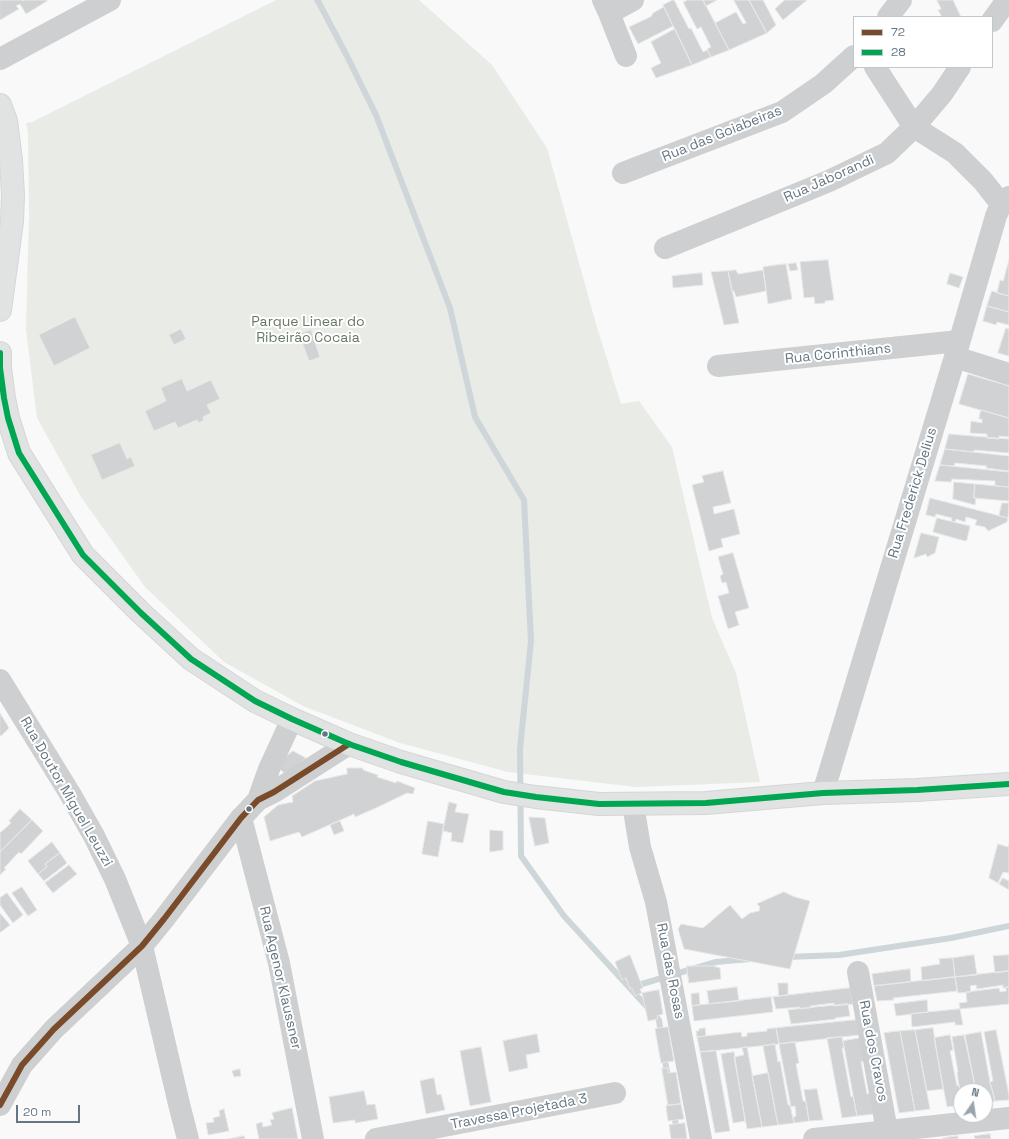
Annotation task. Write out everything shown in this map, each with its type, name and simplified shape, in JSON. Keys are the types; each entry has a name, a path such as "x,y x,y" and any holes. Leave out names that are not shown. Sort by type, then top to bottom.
{"main road":[{"path":"0,105 6,121 11,160 13,196 6,226 0,310"},
{"path":"0,354 2,399 19,452 83,555 141,613 191,659 255,701 349,744 401,762 504,792 599,804 706,803 823,793 917,790 1009,784"}],"street":[{"path":"0,59 110,0"},
{"path":"626,56 606,6 634,0"},
{"path":"889,16 901,0"},
{"path":"993,20 1006,0"},
{"name":"Rua das Goiabeiras","path":"623,173 782,112 823,84 853,57"},
{"path":"876,68 914,127 955,153 1005,201"},
{"name":"Rua Jaborandi","path":"665,248 829,181 887,153 914,127 942,94 959,68"},
{"name":"Rua Frederick Delius","path":"823,793 996,216 1005,201"},
{"path":"957,349 1009,374"},
{"name":"Rua Corinthians","path":"718,366 957,349"},
{"name":"Rua Doutor Miguel Leuzzi","path":"0,680 69,792 94,836 115,879 142,946 188,1139"},
{"path":"258,800 269,769 292,719"},
{"path":"0,1105 22,1065 54,1029 142,946 241,818 258,800 274,792 349,744"},
{"name":"Rua das Rosas","path":"634,804 640,847 656,902 701,1139"},
{"name":"Rua Agenor Klaussner","path":"241,818 279,963 313,1139"},
{"name":"Rua dos Cravos","path":"858,972 888,1130"},
{"name":"Travessa Projetada 3","path":"376,1139 615,1094"},
{"path":"814,1139 1009,1118"}],"green space":[{"name":"Parque Linear do Ribeirão Cocaia","path":"276,0 419,0 492,65 547,148 596,324 621,404 639,401 672,447 712,618 736,673 760,782 636,787 508,772 400,743 303,706 224,662 145,587 81,497 37,418 26,329 29,216 28,133 26,123 32,122"}],"building":[{"path":"0,0 47,1 26,14 20,4 16,6 19,9 0,20"},
{"path":"673,0 689,29 691,28 703,52 707,50 711,57 692,65 663,5"},
{"path":"686,0 703,0 729,50 711,57 707,49 711,47 701,27 697,29 683,2"},
{"path":"703,0 717,0 706,6"},
{"path":"734,0 749,0 767,33 729,50 715,23 736,12 743,24 746,23"},
{"path":"749,0 763,0 776,25 767,33"},
{"path":"785,0 807,0 783,20 775,9"},
{"path":"937,0 953,0 961,16 941,16 938,10 941,9"},
{"path":"664,7 673,26 638,44 629,27 652,16 652,14"},
{"path":"675,29 692,65 656,78 651,68 661,63 651,42"},
{"path":"828,260 834,300 815,304 814,297 804,298 800,262"},
{"path":"1009,260 1009,296 997,293 1000,280 1003,281"},
{"path":"796,263 798,270 790,271 788,264"},
{"path":"786,264 792,299 768,304 763,267"},
{"path":"736,270 738,274 763,270 766,291 736,297 734,291 732,292 728,271"},
{"path":"728,271 739,323 724,325 711,272"},
{"path":"702,273 703,285 673,288 672,276"},
{"path":"950,273 963,277 959,288 947,284"},
{"path":"992,291 1009,296 1009,312 987,306"},
{"path":"987,306 1009,312 1009,325 997,322 996,325 983,321"},
{"path":"75,317 90,348 54,366 39,335"},
{"path":"1006,328 1009,329 1009,356 998,353"},
{"path":"181,329 186,339 174,345 169,335"},
{"path":"311,330 320,357 309,361 299,334"},
{"path":"968,374 1009,386 1009,418 959,404"},
{"path":"182,379 187,391 211,380 220,399 207,405 211,413 203,417 204,420 199,423 197,420 178,428 175,422 154,431 145,411 166,401 161,388"},
{"path":"981,410 1009,418 1009,437 999,436 999,439 987,438 987,434 970,433 971,421 982,423 982,419 979,419"},
{"path":"949,434 1009,439 1009,453 945,449"},
{"path":"120,443 127,459 131,457 135,466 102,480 91,455"},
{"path":"945,449 1009,456 1009,471 986,468 987,466 955,463 954,466 940,465"},
{"path":"940,465 1009,472 1009,487 995,486 995,481 952,479 951,482 935,481"},
{"path":"723,471 731,503 713,507 714,514 734,509 740,534 721,539 723,547 709,551 692,485 704,482 702,476"},
{"path":"954,482 975,484 975,505 953,499"},
{"path":"975,484 1009,487 1009,501 974,498"},
{"path":"930,498 1008,518 1007,522 988,531 985,527 975,525 977,520 966,517 965,522 956,519 955,522 951,521 952,518 936,514 935,517 926,515"},
{"path":"1002,503 1009,503 1008,518 999,516"},
{"path":"937,518 970,526 967,540 965,541 933,532"},
{"path":"921,533 939,537 935,553 927,557 926,554 914,558"},
{"path":"733,553 749,608 735,612 739,625 728,629 718,596 729,593 726,582 722,583 720,576 723,574 718,557"},
{"path":"0,713 9,728 1,736 0,735"},
{"path":"293,751 306,758 286,775 276,765"},
{"path":"347,768 363,768 363,770 378,775 377,777 396,783 397,781 415,788 413,794 407,793 355,817 354,814 302,837 299,832 270,841 264,817 278,805 293,802 292,796 315,781 347,774"},
{"path":"449,802 457,804 455,812 469,814 463,843 451,841 452,833 443,831"},
{"path":"20,809 32,820 0,852 0,832 11,823 9,821"},
{"path":"529,817 545,818 549,843 535,846"},
{"path":"32,820 43,831 21,854 19,852 4,868 6,869 0,875 0,852"},
{"path":"340,821 344,831 334,835 330,825"},
{"path":"428,821 444,824 438,857 422,854"},
{"path":"490,830 503,831 503,850 490,852"},
{"path":"52,842 60,853 45,864 47,867 38,874 28,861"},
{"path":"998,844 1008,847 1009,844 1009,873 1003,872 998,883 989,878"},
{"path":"60,853 67,863 44,881 38,874 47,867 45,864"},
{"path":"69,865 77,874 53,893 45,883"},
{"path":"1003,878 1009,881 1009,890 999,884"},
{"path":"22,887 37,910 28,916 12,893"},
{"path":"784,892 810,901 790,969 684,949 678,929 681,924 703,928 730,905 742,919 750,913 759,911 760,907 757,904"},
{"path":"7,893 23,915 13,923 0,905 0,898"},
{"path":"0,913 10,925 1,932 0,932"},
{"path":"630,955 643,988 640,989 642,993 635,996 632,988 630,989 626,978 622,980 615,962"},
{"path":"974,955 977,975 955,977 953,958"},
{"path":"1009,955 1009,971 995,973 993,956"},
{"path":"953,958 955,977 922,981 921,967 940,964 939,959"},
{"path":"687,966 713,966 720,968 721,979 689,983"},
{"path":"910,969 911,982 874,986 872,974"},
{"path":"1009,971 1009,987 1003,988 1003,985 977,989 976,985 970,986 971,992 958,993 955,977"},
{"path":"955,977 957,991 877,1001 874,986"},
{"path":"778,983 788,983 788,995 779,996"},
{"path":"737,987 739,1001 709,1004 707,991"},
{"path":"1006,987 1009,987 1009,1004 960,1009 959,1003 967,1002 966,992 999,988 1000,992 1006,991"},
{"path":"850,988 853,1004 834,1006 834,1003 810,1006 810,1008 800,1009 800,1007 776,1009 773,997"},
{"path":"659,990 663,1014 657,1016 658,1019 648,1021 642,993"},
{"path":"699,993 700,1005 692,1006 691,994"},
{"path":"771,997 773,1012 694,1021 692,1006"},
{"path":"927,1000 928,1012 896,1016 894,1004"},
{"path":"848,1004 850,1016 791,1024 788,1010"},
{"path":"960,1009 963,1025 955,1025 955,1022 912,1027 911,1014"},
{"path":"856,1020 859,1035 779,1044 776,1028"},
{"path":"668,1027 674,1061 661,1063 655,1029"},
{"path":"705,1028 706,1036 697,1037 696,1031"},
{"path":"776,1028 779,1044 700,1052 697,1037 741,1032 742,1037 747,1036 747,1033 767,1031 767,1029"},
{"path":"933,1028 943,1089 927,1091 915,1030"},
{"path":"915,1030 930,1109 915,1111 900,1031"},
{"path":"996,1030 1009,1100 995,1101 993,1083 990,1082 993,1081 984,1032"},
{"path":"900,1031 915,1111 899,1113 884,1033"},
{"path":"981,1032 990,1083 974,1083 965,1035"},
{"path":"537,1034 540,1052 526,1055 528,1068 509,1072 503,1041"},
{"path":"950,1035 953,1050 950,1051 956,1083 953,1083 953,1106 947,1107 934,1038"},
{"path":"964,1035 974,1083 959,1083 952,1037"},
{"path":"842,1037 844,1048 842,1048 851,1097 853,1096 857,1116 842,1118 827,1038"},
{"path":"860,1038 864,1061 861,1062 867,1094 870,1093 874,1114 857,1116 843,1041"},
{"path":"795,1042 799,1063 796,1064 803,1101 806,1101 809,1121 794,1123 793,1117 796,1116 795,1106 791,1107 779,1044"},
{"path":"775,1044 778,1062 780,1061 788,1105 790,1105 794,1123 778,1125 763,1046"},
{"path":"481,1047 491,1102 470,1106 460,1051"},
{"path":"747,1047 762,1127 747,1129 734,1057 744,1055 742,1048"},
{"path":"716,1051 730,1131 715,1133 700,1052"},
{"path":"734,1052 745,1121 733,1123 721,1054"},
{"path":"662,1068 668,1068 668,1073 676,1072 681,1104 668,1105"},
{"path":"240,1069 241,1076 234,1077 232,1071"},
{"path":"768,1073 778,1125 762,1127 752,1076"},
{"path":"434,1078 437,1095 441,1094 445,1110 426,1114 420,1081"},
{"path":"817,1089 823,1120 809,1121 804,1090"},
{"path":"364,1091 367,1105 375,1104 378,1119 355,1123 355,1120 333,1123 329,1097"},
{"path":"681,1104 684,1119 668,1121 666,1106"},
{"path":"292,1108 298,1139 259,1139 256,1124 262,1122 263,1127 272,1125 270,1120 274,1119 272,1113"},
{"path":"224,1109 229,1131 208,1135 206,1123 214,1122 213,1118 220,1116 219,1111"},
{"path":"685,1123 687,1139 671,1139 669,1125"},
{"path":"990,1134 991,1139 975,1139 974,1136"},
{"path":"244,1136 245,1139 228,1139"},
{"path":"958,1136 958,1139 943,1139 943,1138"}],"waterway":[{"path":"317,0 376,115 450,308 475,417 524,500 531,641 520,749 521,856 564,916 659,1020 661,1035"},
{"path":"787,957 839,955 951,938 1009,926"},
{"path":"635,986 716,962 750,959"},
{"path":"664,1056 668,1076"},
{"path":"674,1113 678,1139"}],"transit line":[{"name":"28","path":"0,353 0,368 4,398 8,418 19,453 83,555 141,613 191,659 255,701 349,744 401,762 504,792 599,804 706,803 823,793 917,790 1009,784"},
{"name":"72","path":"0,1105 22,1065 54,1029 142,946 241,818 258,800 274,792 349,744"}]}
